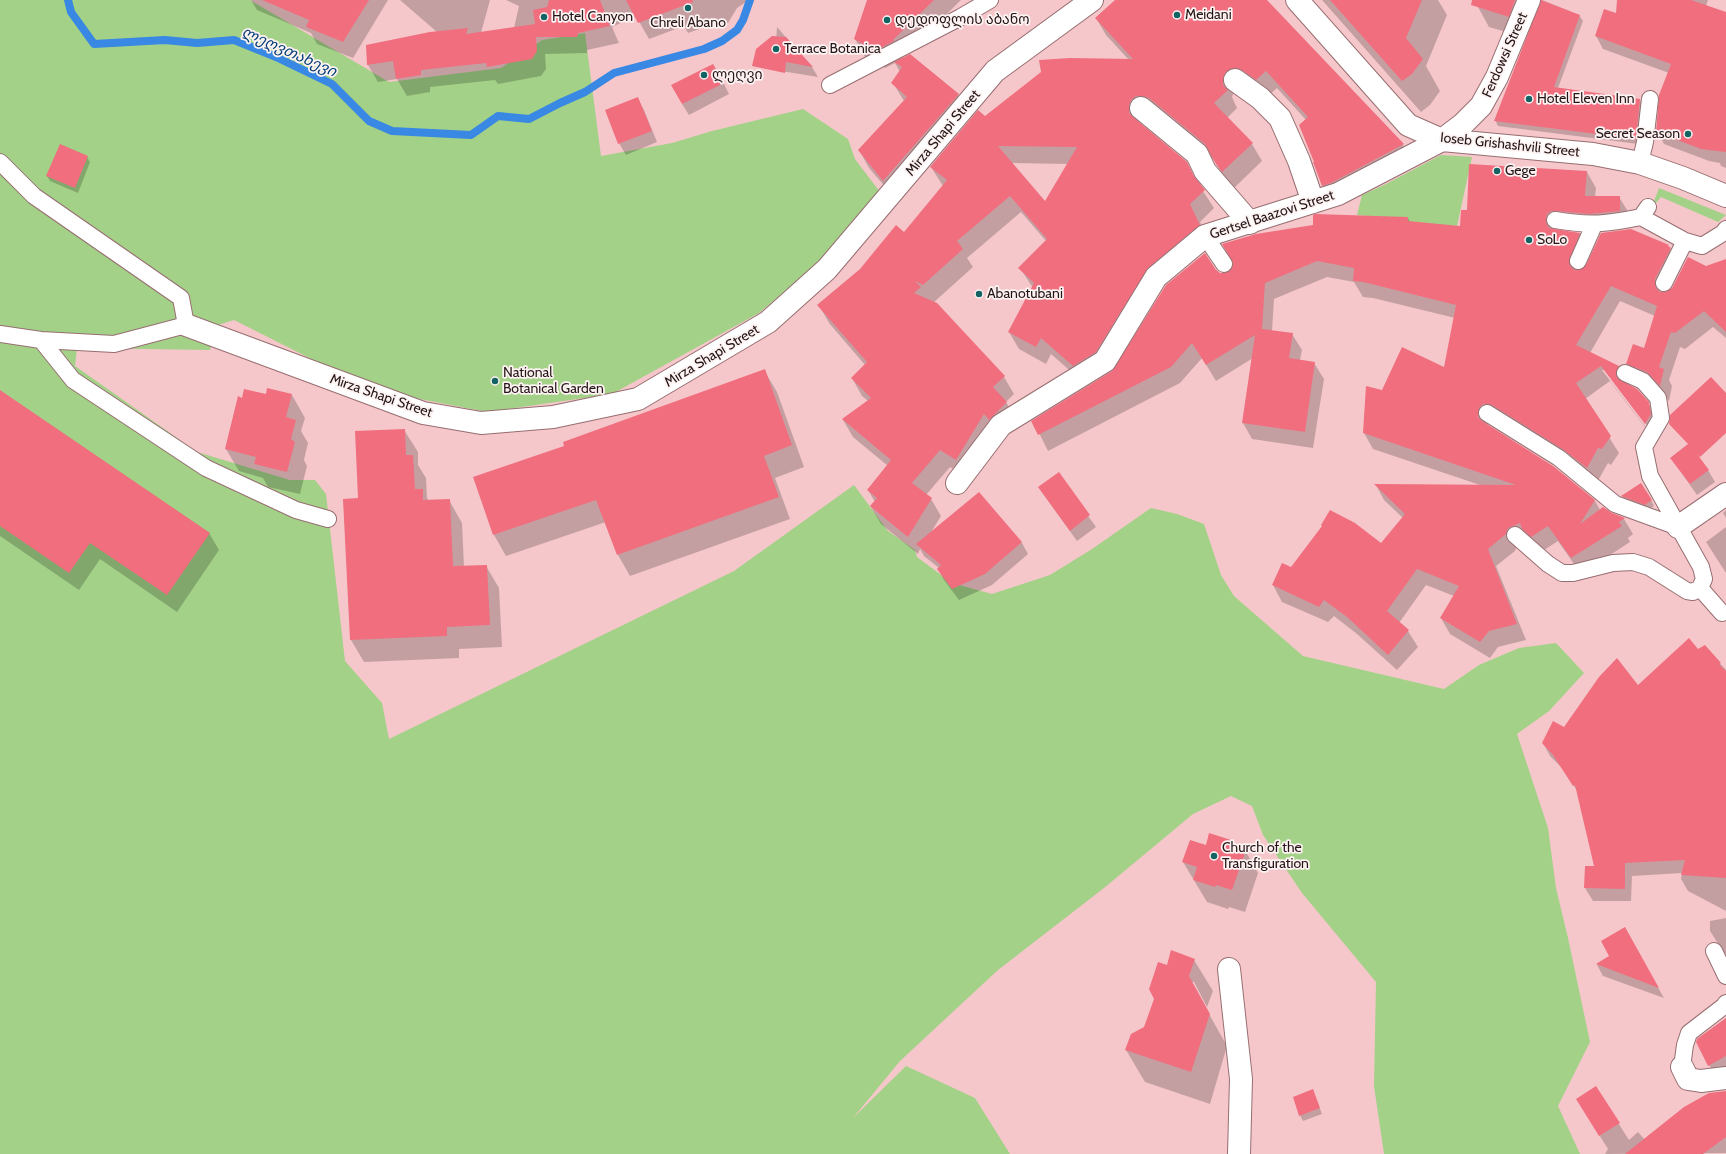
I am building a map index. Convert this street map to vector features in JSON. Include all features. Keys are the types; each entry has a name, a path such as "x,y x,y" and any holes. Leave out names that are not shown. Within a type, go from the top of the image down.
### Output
{"street":[{"name":"Mirza Shapi Street","path":"186,325 423,413 480,423 553,417 638,399 768,322 827,269 995,71 1092,0"},
{"name":"Ioseb Grishashvili Street","path":"1297,0 1408,125 1442,140 1593,154 1640,163 1683,178 1726,196"},
{"name":"Ferdowsi Street","path":"1442,140 1463,124 1481,106 1497,77 1529,0"},
{"path":"1235,80 1260,98 1280,118 1299,161 1313,202"},
{"path":"1141,108 1197,154 1205,171 1250,222"},
{"name":"Gertsel Baazovi Street","path":"957,483 1001,425 1105,361 1156,277 1205,236 1338,194 1442,140"},
{"path":"1678,527 1726,494"},
{"path":"1229,969 1241,1079 1239,1154"},
{"path":"1682,1067 1688,1079 1701,1081 1726,1078"}],"lane":[{"path":"830,85 961,17 990,0"},
{"path":"1640,163 1645,142 1650,99"},
{"path":"0,162 34,196 181,298 186,325 114,344 41,340 0,334"},
{"path":"1556,220 1594,225 1618,222 1645,212 1684,241 1702,246 1723,233 1726,229"},
{"path":"1578,261 1594,225"},
{"path":"1205,236 1224,264"},
{"path":"1664,283 1684,241"},
{"path":"41,340 73,380 206,468 296,510 328,519"},
{"path":"1515,535 1548,564 1562,573 1574,573 1612,563 1633,562 1648,567 1687,591 1693,592 1700,588 1704,579 1701,567 1650,476 1644,447 1661,418 1658,398 1643,381 1625,373"},
{"path":"1487,413 1559,458 1615,504 1678,527"},
{"path":"1700,588 1722,613"},
{"path":"1714,951 1726,976"},
{"path":"1682,1067 1684,1045 1689,1032 1726,1003"}],"green space":[{"path":"0,0 250,0 389,82 501,68 542,40 585,33 601,156 672,143 712,131 803,109 848,139 855,159 886,200 820,262 759,313 612,394 487,412 373,390 234,320 218,325 210,350 77,348 75,366 197,452 290,480 315,480 326,494 345,661 382,703 389,739 734,571 854,485 888,531 915,550 917,557 952,583 992,594 1050,575 1092,549 1151,508 1177,514 1204,524 1221,575 1234,596 1303,656 1444,689 1479,665 1519,648 1556,643 1584,673 1549,711 1517,734 1548,828 1556,888 1590,1042 1558,1106 1580,1154 1384,1154 1374,1086 1376,982 1302,893 1263,835 1252,806 1231,796 1193,814 1104,888 998,970 900,1061 853,1118 906,1066 975,1098 1010,1154 0,1154"},
{"path":"1441,155 1472,157 1452,249 1405,237 1408,220 1357,215 1362,195"},
{"path":"1659,188 1726,215 1718,222 1661,197 1651,209"}],"building":[{"path":"262,0 369,0 343,42 306,27 309,20"},
{"path":"549,0 600,0 610,26 578,33 577,37 536,37 537,51 532,59 487,67 486,63 421,70 421,75 396,79 393,61 367,65 366,45 430,32 468,28 466,34 535,24 533,10 547,7"},
{"path":"626,0 693,0 693,2 638,23"},
{"name":"დედოფლის აბანო","path":"867,0 934,0 893,40 894,41 875,51 854,39"},
{"path":"1115,0 1267,0 1404,144 1331,183 1322,186 1299,125 1308,117 1266,71 1256,80 1242,70 1236,68 1230,69 1225,73 1223,85 1228,90 1214,103 1253,143 1222,172 1205,144 1149,98 1136,96 1131,100 1129,113 1187,162 1194,176 1205,190 1190,204 1200,225 1148,268 1096,352 1073,366 1041,338 1036,347 1008,332 1034,283 1018,268 1047,239 1010,196 957,241 963,249 923,285 915,281 921,287 914,293 937,303 1005,376 993,387 1007,402 989,420 984,414 956,460 940,450 912,483 932,498 908,537 870,506 877,498 867,490 891,460 842,419 871,398 851,378 867,362 817,305 860,269 896,225 904,232 947,180 930,167 978,110 985,116 1041,72 1039,60 1070,58 1133,59 1095,18","holes":["998,146 1077,147 1045,201"]},
{"path":"1330,0 1422,0 1406,38 1423,59 1412,74 1402,81"},
{"path":"1472,0 1515,0 1509,17 1471,5"},
{"path":"1541,0 1580,15 1554,87 1640,99 1636,139 1494,121"},
{"path":"1617,0 1691,0 1726,12 1726,152 1701,149 1656,132 1659,95 1671,64 1595,36 1604,9 1616,13"},
{"path":"772,36 786,37 813,67 786,62 785,73 752,66 756,49"},
{"path":"910,54 959,94 883,181 858,150 907,97 891,83 902,67 894,62"},
{"path":"713,64 724,83 682,104 671,85"},
{"path":"638,97 652,131 618,144 605,110"},
{"path":"60,144 88,156 75,188 46,176"},
{"path":"1469,164 1587,171 1585,196 1620,196 1620,211 1589,214 1551,211 1547,214 1546,223 1549,228 1580,233 1569,262 1570,266 1575,270 1579,270 1586,265 1601,233 1631,229 1669,245 1668,246 1671,248 1655,279 1656,288 1660,292 1665,292 1672,288 1688,257 1706,266 1726,259 1726,332 1704,311 1675,333 1671,332 1659,367 1664,369 1660,386 1647,372 1626,364 1633,344 1644,348 1657,306 1611,286 1576,345 1619,366 1616,374 1617,378 1637,389 1649,402 1651,414 1645,424 1601,366 1576,383 1611,436 1602,449 1598,448 1587,468 1564,450 1492,405 1483,404 1479,408 1478,417 1482,421 1553,466 1595,500 1580,524 1603,507 1612,513 1625,518 1619,522 1622,526 1571,558 1548,526 1531,537 1522,529 1520,523 1508,528 1506,534 1488,549 1517,624 1489,631 1480,642 1440,618 1459,586 1417,569 1387,611 1409,630 1388,655 1347,617 1324,600 1319,607 1272,585 1282,563 1291,567 1322,526 1321,525 1330,510 1355,523 1381,543 1405,514 1374,484 1516,485 1363,433 1366,386 1382,390 1402,347 1444,367 1456,305 1363,282 1353,281 1354,268 1317,261 1265,283 1262,329 1293,333 1289,358 1315,362 1305,432 1242,423 1255,335 1206,365 1192,343 1171,367 1038,435 1031,421 1112,371 1166,285 1205,253 1216,270 1220,273 1225,273 1232,268 1233,263 1222,244 1256,234 1313,225 1313,215 1315,214 1408,217 1408,221 1460,226 1461,210 1467,210"},
{"path":"765,369 792,445 764,456 779,497 617,555 596,500 493,535 473,477 564,446 563,442"},
{"path":"1711,377 1726,393 1726,433 1700,457 1697,454 1709,470 1690,484 1670,458 1688,444 1669,424 1670,415"},
{"path":"267,388 292,394 286,417 296,420 291,439 295,442 287,472 254,464 256,457 225,449 238,396 242,398 244,389 266,394"},
{"path":"0,390 210,533 167,595 90,543 69,573 0,526"},
{"path":"405,429 406,455 413,455 415,489 423,489 423,500 450,499 453,566 487,565 490,625 447,627 447,636 350,640 343,499 358,498 355,431"},
{"path":"1059,472 1090,515 1070,531 1038,487"},
{"path":"1641,483 1652,500 1645,505 1621,496"},
{"path":"979,492 1022,542 985,574 952,589 937,569 941,565 916,544"},
{"path":"1689,638 1698,649 1705,645 1726,671 1726,878 1681,875 1685,860 1625,863 1625,889 1584,888 1585,866 1594,866 1575,785 1573,786 1553,755 1542,743 1553,721 1564,727 1599,677 1617,658 1638,685"},
{"name":"Church of the Transfiguration","path":"1209,833 1231,840 1230,844 1246,850 1232,890 1216,885 1215,887 1193,880 1197,867 1182,862 1190,840 1206,845"},
{"path":"1625,927 1659,988 1596,964 1609,956 1601,941"},
{"path":"1171,950 1195,959 1189,976 1210,1014 1191,1072 1125,1050 1131,1034 1144,1027 1154,999 1149,989 1158,962 1167,965"},
{"path":"1726,1018 1726,1056 1708,1066 1696,1042 1697,1039"},
{"path":"1596,1086 1620,1123 1599,1136 1576,1099"},
{"path":"1313,1089 1320,1108 1299,1116 1293,1097"},
{"path":"1726,1091 1726,1137 1703,1154 1625,1154 1684,1107 1709,1093"}],"waterway":[{"name":"ლეღვთახევი","path":"68,0 71,12 94,44 165,40 197,43 234,40 276,57 332,84 369,121 392,131 471,135 498,116 529,119 585,92 614,73 704,49 722,41 737,30 743,20 750,0"}],"place":[{"name":"Chreli Abano","path":"688,8"},
{"name":"Meidani","path":"1177,15"},
{"name":"Hotel Canyon","path":"544,17"},
{"name":"დედოფლის აბანო","path":"887,20"},
{"name":"Terrace Botanica","path":"776,49"},
{"name":"ლეღვი","path":"704,75"},
{"name":"Hotel Eleven Inn","path":"1529,99"},
{"name":"Secret Season","path":"1688,134"},
{"name":"Gege","path":"1497,171"},
{"name":"SoLo","path":"1529,240"},
{"name":"Abanotubani","path":"979,294"},
{"name":"National Botanical Garden","path":"495,381"},
{"name":"Church of the Transfiguration","path":"1214,856"}]}
